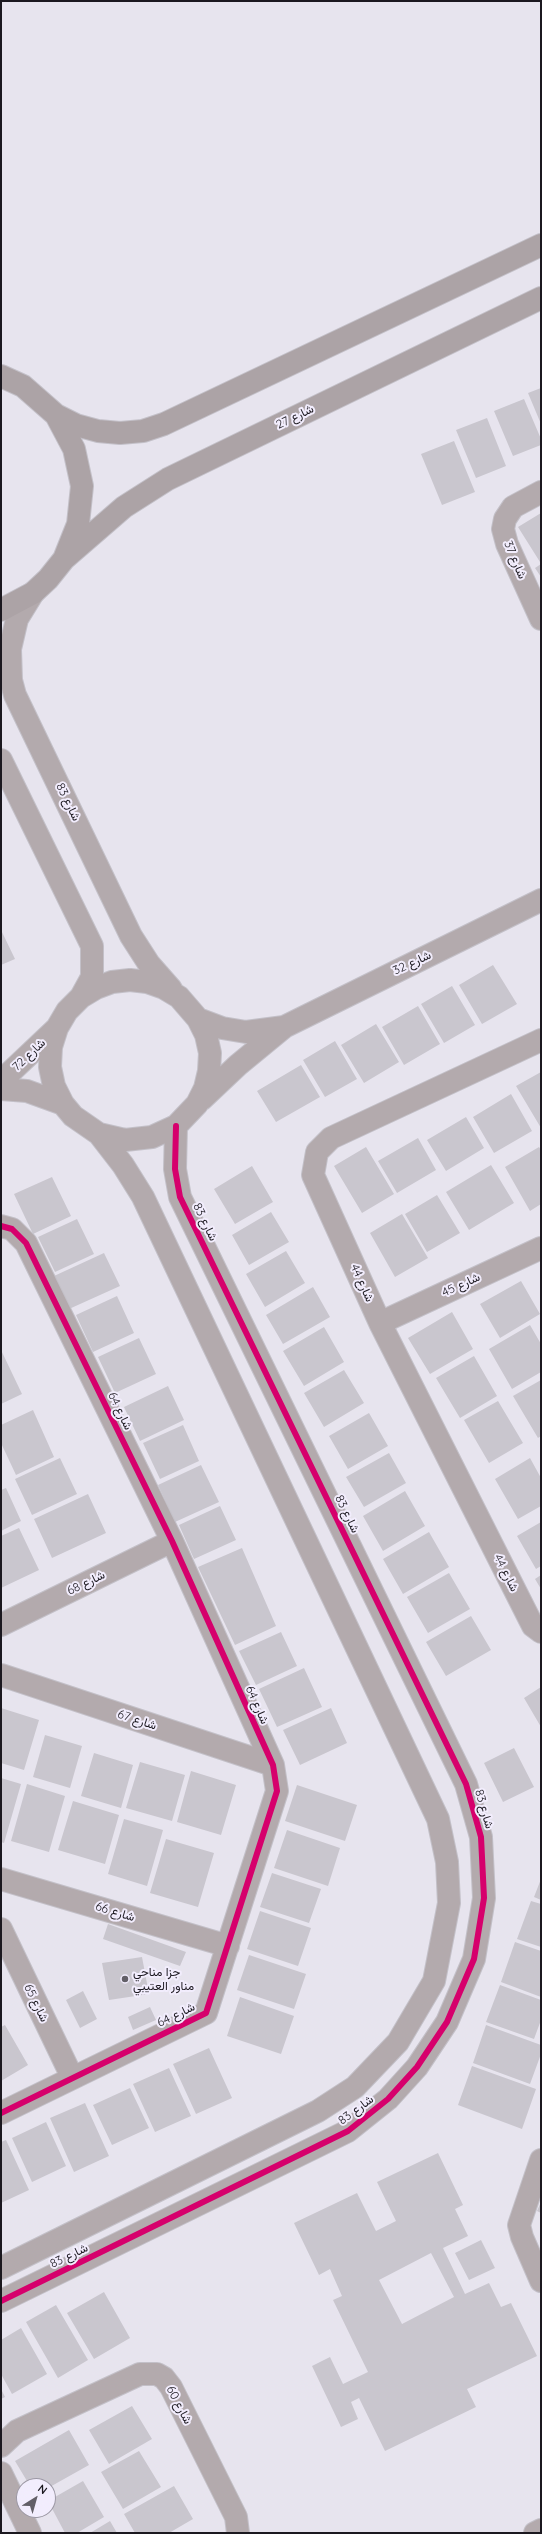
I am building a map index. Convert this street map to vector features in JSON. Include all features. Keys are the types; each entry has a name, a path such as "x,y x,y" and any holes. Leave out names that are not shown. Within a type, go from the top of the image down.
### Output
{"main road":[{"path":"1,376 23,386 56,415 76,425 98,431 120,433 143,431 164,424 541,245"},
{"name":"شارع 27","path":"64,559 124,507 168,479 541,298"},
{"path":"1,610 33,593 48,579 64,559 78,524 82,486 74,449 56,415"}],"street":[{"path":"1,367 23,386"},
{"name":"شارع 37","path":"541,492 513,507 506,519 503,529 507,544 541,619"},
{"name":"شارع 83","path":"33,593 17,619 10,649 11,680 15,694 101,869 131,936 149,964 198,1019"},
{"path":"1,760 92,946 92,977 81,997"},
{"name":"شارع 32","path":"176,1126 238,1064 284,1027 540,903"},
{"path":"176,1126 152,1137 125,1140 99,1134 73,1116 63,1104 54,1086 50,1067 51,1047 57,1028 67,1011 81,997 96,988 112,982 130,980 153,984 179,997"},
{"path":"197,1104 205,1088 210,1059 206,1035 198,1019"},
{"name":"شارع 32","path":"198,1019 222,1028 246,1032 284,1027"},
{"name":"شارع 72","path":"1,1081 57,1028"},
{"name":"شارع 44","path":"541,1040 331,1138 317,1152 313,1175 380,1323 533,1626 541,1632"},
{"name":"شارع 72","path":"1,1089 28,1091 63,1104"},
{"name":"شارع 83","path":"1,2302 348,2131 388,2099 417,2067 447,2022 474,1960 484,1898 481,1837 466,1784 180,1197 175,1169 176,1126"},
{"name":"شارع 83","path":"1,2268 318,2111 355,2087 398,2042 434,1981 449,1903 448,1862 438,1819 143,1197 124,1165 99,1134"},
{"name":"شارع 64","path":"1,1226 12,1229 26,1242 172,1541 273,1766 277,1791 206,2013 72,2077 1,2113"},
{"name":"شارع 45","path":"380,1323 541,1248"},
{"name":"شارع 68","path":"1,1625 172,1541"},
{"name":"شارع 67","path":"1,1675 273,1766"},
{"name":"شارع 66","path":"1,1878 228,1946"},
{"name":"شارع 65","path":"1,1929 72,2077"},
{"path":"541,2160 519,2225 522,2237 541,2281"},
{"name":"شارع 60","path":"1,2446 16,2431 140,2374 157,2374 164,2378 170,2387 236,2517 238,2533"},
{"path":"1,2473 30,2533"},
{"path":"535,2533 541,2530"}],"building":[{"path":"541,388 541,424 528,393"},
{"path":"524,399 541,439 541,445 513,456 494,411"},
{"path":"487,418 506,466 476,478 456,430"},
{"path":"454,441 475,492 442,505 421,454"},
{"path":"541,513 541,562 540,562 518,527"},
{"path":"541,564 541,577 535,568"},
{"path":"1,930 15,959 1,965"},
{"path":"493,965 517,1004 482,1024 459,985"},
{"path":"452,986 475,1025 444,1043 421,1004"},
{"path":"418,1006 440,1044 404,1065 382,1027"},
{"path":"376,1024 399,1062 364,1083 341,1045"},
{"path":"335,1041 357,1079 325,1097 303,1060"},
{"path":"301,1065 320,1097 276,1122 257,1091"},
{"path":"541,1072 541,1128 516,1086"},
{"path":"511,1094 532,1131 494,1153 473,1117"},
{"path":"466,1117 484,1148 446,1171 427,1140"},
{"path":"418,1138 436,1170 397,1193 378,1161"},
{"path":"366,1147 394,1194 362,1213 334,1166"},
{"path":"539,1147 541,1150 541,1204 530,1211 505,1167"},
{"path":"491,1165 514,1203 469,1230 446,1192"},
{"path":"252,1166 273,1202 235,1224 214,1189"},
{"path":"52,1177 71,1216 33,1234 14,1194"},
{"path":"437,1195 460,1233 427,1252 405,1214"},
{"path":"271,1212 289,1242 249,1265 232,1235"},
{"path":"402,1214 428,1258 395,1277 370,1233"},
{"path":"77,1219 94,1254 55,1272 38,1237"},
{"path":"286,1251 305,1283 265,1307 246,1274"},
{"path":"104,1253 120,1286 69,1309 54,1276"},
{"path":"521,1281 540,1314 500,1338 480,1304"},
{"path":"313,1287 330,1317 283,1344 266,1315"},
{"path":"117,1296 134,1333 93,1352 76,1315"},
{"path":"452,1312 473,1349 430,1374 408,1338"},
{"path":"530,1325 541,1344 541,1372 512,1389 489,1349"},
{"path":"324,1327 344,1362 304,1386 283,1351"},
{"path":"139,1338 156,1374 115,1393 98,1357"},
{"path":"1,1350 22,1394 1,1404"},
{"path":"474,1356 497,1396 460,1418 436,1378"},
{"path":"344,1370 364,1403 324,1427 304,1393"},
{"path":"541,1380 541,1436 538,1438 513,1396"},
{"path":"168,1386 184,1420 140,1441 124,1407"},
{"path":"498,1401 523,1443 489,1463 464,1420"},
{"path":"33,1410 54,1457 16,1475 1,1443 1,1425"},
{"path":"369,1413 388,1446 348,1469 329,1436"},
{"path":"183,1425 199,1461 160,1479 143,1443"},
{"path":"389,1453 406,1483 364,1507 346,1477"},
{"path":"60,1458 77,1494 32,1515 15,1479"},
{"path":"530,1458 541,1478 541,1506 518,1519 495,1479"},
{"path":"201,1465 219,1502 175,1522 158,1485"},
{"path":"6,1488 21,1521 1,1531 1,1490"},
{"path":"405,1491 425,1526 383,1551 363,1516"},
{"path":"88,1494 106,1533 52,1558 34,1519"},
{"path":"220,1506 236,1540 194,1559 179,1525"},
{"path":"541,1522 541,1566 536,1569 517,1536"},
{"path":"19,1528 39,1570 1,1588 1,1536"},
{"path":"429,1532 449,1567 403,1594 383,1559"},
{"path":"242,1548 276,1626 235,1645 198,1567"},
{"path":"449,1573 470,1609 428,1633 407,1597"},
{"path":"541,1575 541,1589 535,1579"},
{"path":"471,1616 491,1650 446,1676 426,1642"},
{"path":"281,1632 297,1666 256,1685 239,1651"},
{"path":"304,1668 322,1707 277,1727 259,1689"},
{"path":"541,1687 541,1727 524,1698"},
{"path":"1,1708 39,1720 24,1770 1,1763"},
{"path":"331,1708 347,1743 300,1765 283,1730"},
{"path":"45,1735 82,1746 70,1788 33,1777"},
{"path":"514,1748 534,1787 503,1802 484,1763"},
{"path":"94,1753 133,1765 121,1808 81,1796"},
{"path":"140,1762 185,1775 172,1821 126,1808"},
{"path":"191,1771 236,1785 221,1835 177,1822"},
{"path":"1,1778 21,1784 4,1843 1,1842"},
{"path":"27,1784 65,1796 49,1852 11,1841"},
{"path":"297,1785 357,1805 345,1841 285,1821"},
{"path":"73,1801 119,1815 105,1864 58,1850"},
{"path":"124,1819 163,1830 147,1886 108,1874"},
{"path":"287,1830 340,1848 328,1886 274,1868"},
{"path":"166,1839 214,1853 198,1907 150,1893"},
{"path":"272,1873 321,1889 309,1923 260,1907"},
{"path":"541,1879 541,1900 534,1897"},
{"path":"531,1901 541,1904 541,1947 517,1939"},
{"path":"260,1911 311,1928 298,1966 247,1949"},
{"path":"108,1924 186,1952 180,1966 103,1939"},
{"path":"515,1942 541,1951 541,1997 501,1982"},
{"path":"249,1955 306,1974 294,2009 237,1990"},
{"name":"جزا مناحي مناور العتيبي","path":"142,1957 149,1994 109,2000 102,1963"},
{"path":"500,1985 541,2000 541,2020 534,2039 486,2022"},
{"path":"83,1991 97,2019 80,2028 66,2000"},
{"path":"240,1997 294,2016 281,2054 227,2036"},
{"path":"150,2007 156,2020 133,2030 128,2017"},
{"path":"5,2025 28,2065 1,2081 1,2027"},
{"path":"486,2025 541,2045 541,2054 530,2084 473,2063"},
{"path":"209,2048 232,2098 196,2114 173,2064"},
{"path":"472,2066 536,2089 522,2129 458,2105"},
{"path":"169,2068 191,2116 155,2132 133,2084"},
{"path":"130,2088 149,2128 112,2145 93,2105"},
{"path":"85,2103 109,2156 74,2172 50,2118"},
{"path":"46,2122 66,2166 32,2182 12,2138"},
{"path":"6,2140 29,2190 1,2203 1,2142"},
{"path":"438,2153 463,2205 455,2209 468,2236 443,2248 465,2294 489,2283 501,2307 511,2303 537,2356 467,2389 476,2407 385,2451 359,2398 351,2402 358,2419 341,2427 312,2366 330,2357 343,2384 368,2372 333,2300 342,2296 330,2269 319,2275 294,2223 357,2193 376,2231 396,2221 377,2182","holes":["431,2253 454,2297 402,2324 379,2280"]},
{"path":"541,2202 541,2213 537,2211"},
{"path":"481,2240 495,2268 469,2280 455,2253"},
{"path":"104,2292 130,2338 94,2359 67,2313"},
{"path":"56,2305 88,2360 58,2378 26,2322"},
{"path":"21,2328 47,2374 12,2394 1,2374 1,2340"},
{"path":"1,2389 5,2397 1,2399"},
{"path":"132,2406 152,2439 109,2464 89,2430"},
{"path":"69,2430 89,2465 56,2484 56,2478 25,2478 15,2461"},
{"path":"139,2451 161,2487 123,2509 101,2472"},
{"path":"83,2481 104,2517 77,2533 65,2533 56,2516 56,2496"},
{"path":"174,2486 193,2519 169,2533 135,2533 124,2514"},
{"path":"110,2521 117,2533 90,2533"}],"cycle path":[{"path":"1,2301 348,2131 388,2099 417,2067 447,2022 474,1959 484,1898 481,1837 466,1784 180,1197 175,1169 176,1126"},
{"path":"1,1226 12,1229 26,1243 172,1541 273,1765 277,1791 206,2013 1,2113"}],"place":[{"name":"جزا مناحي مناور العتيبي","path":"125,1979"}]}
